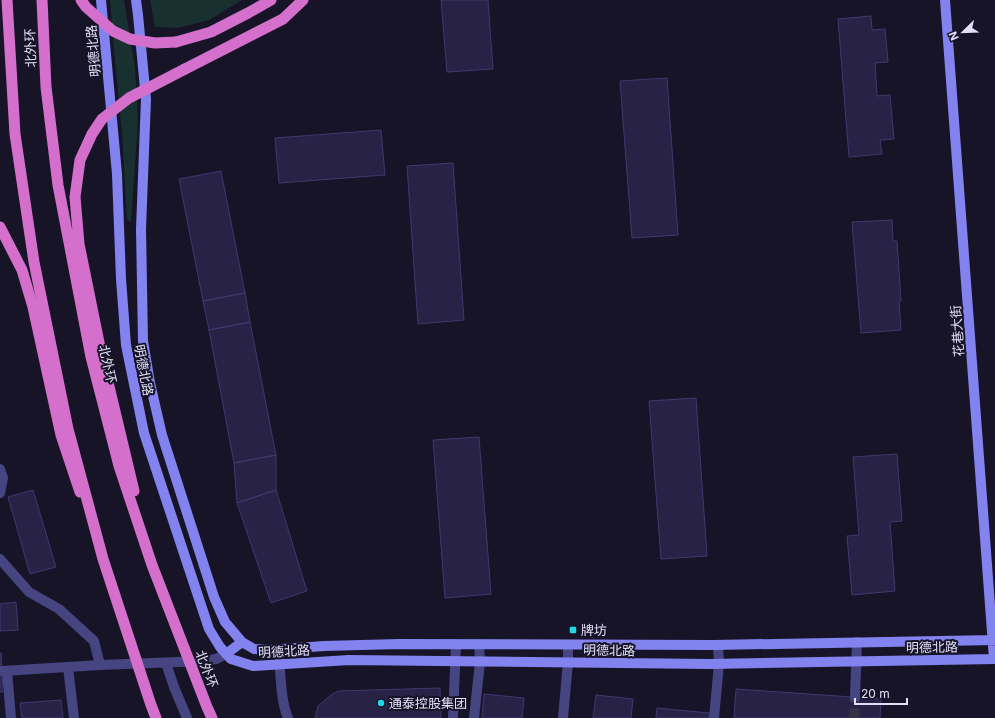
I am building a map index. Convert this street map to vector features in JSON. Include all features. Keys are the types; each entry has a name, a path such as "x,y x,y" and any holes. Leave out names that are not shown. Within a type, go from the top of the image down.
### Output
{"highway":[{"name":"北外环","path":"7,0 15,134 34,262 68,429 103,559 156,718"},
{"name":"北外环","path":"42,0 47,94 58,185 91,357 119,466 152,565 212,718"},
{"path":"81,0 86,7 113,31 130,39 155,43 176,42 211,32 271,0"},
{"path":"152,565 102,357 79,244 75,197 80,160 92,134 102,119 129,98 283,19 303,0"},
{"path":"0,227 22,270 33,307 61,435 103,559"}],"main road":[{"name":"明德北路","path":"101,0 117,174 121,279 126,345 144,432 209,629 220,647 231,659 253,666 349,660 719,664 995,659"},
{"name":"明德北路","path":"136,0 146,99 141,229 143,341 150,382 162,435 214,597 225,622 242,642 254,649 278,650 324,646 399,644 718,645 994,640"},
{"name":"花巷大街","path":"945,0 995,659"},
{"path":"226,654 242,642"}],"street":[{"path":"0,469 3,478 0,493"},
{"path":"0,558 29,592 59,609 94,641 100,666"},
{"path":"855,697 857,642"},
{"path":"453,718 456,644"},
{"path":"474,718 480,662 479,644"},
{"path":"563,718 568,662 568,644"},
{"path":"714,718 719,664 718,645"},
{"path":"278,650 284,706 288,718"},
{"path":"11,718 4,671 204,661 216,659 226,654"},
{"path":"166,663 187,718"},
{"path":"68,667 74,718"}],"green space":[{"path":"110,0 124,0 135,68 138,121 131,222 127,219 122,132"},
{"path":"150,0 242,0 209,20 178,28 155,27"}],"building":[{"path":"441,0 488,0 493,69 447,72"},
{"path":"871,16 872,30 885,29 888,62 875,63 877,96 890,95 894,139 880,140 882,154 849,157 838,19"},
{"path":"667,78 678,235 632,238 620,81"},
{"path":"381,130 385,175 279,183 275,138"},
{"path":"453,163 464,320 418,324 407,166"},
{"path":"221,171 245,293 203,301 179,179"},
{"path":"892,220 893,241 897,241 901,301 899,302 901,330 861,333 852,222"},
{"path":"245,293 250,322 209,330 203,301"},
{"path":"250,322 276,455 234,463 209,330"},
{"path":"696,398 707,556 661,559 649,401"},
{"path":"479,437 491,594 445,598 433,440"},
{"path":"897,454 902,521 890,522 895,591 852,595 847,536 859,535 853,457"},
{"path":"276,455 276,490 237,503 234,463"},
{"path":"33,490 56,567 30,574 8,497"},
{"path":"276,490 307,591 271,603 237,503"},
{"path":"16,602 18,630 0,631 0,604"},
{"path":"1,653 3,692 0,692"},
{"name":"通泰控股集团","path":"440,688 441,718 315,718 318,706 338,691"},
{"path":"736,689 881,699 880,718 734,718"},
{"path":"484,694 524,698 522,718 482,718"},
{"path":"596,695 633,699 631,718 593,718"},
{"path":"61,700 63,718 22,718 20,703"},
{"path":"657,708 709,713 709,718 656,718"}],"tunnel":[{"path":"854,718 855,697"}],"place":[{"name":"牌坊","path":"573,630"},
{"name":"通泰控股集团","path":"381,703"}]}
